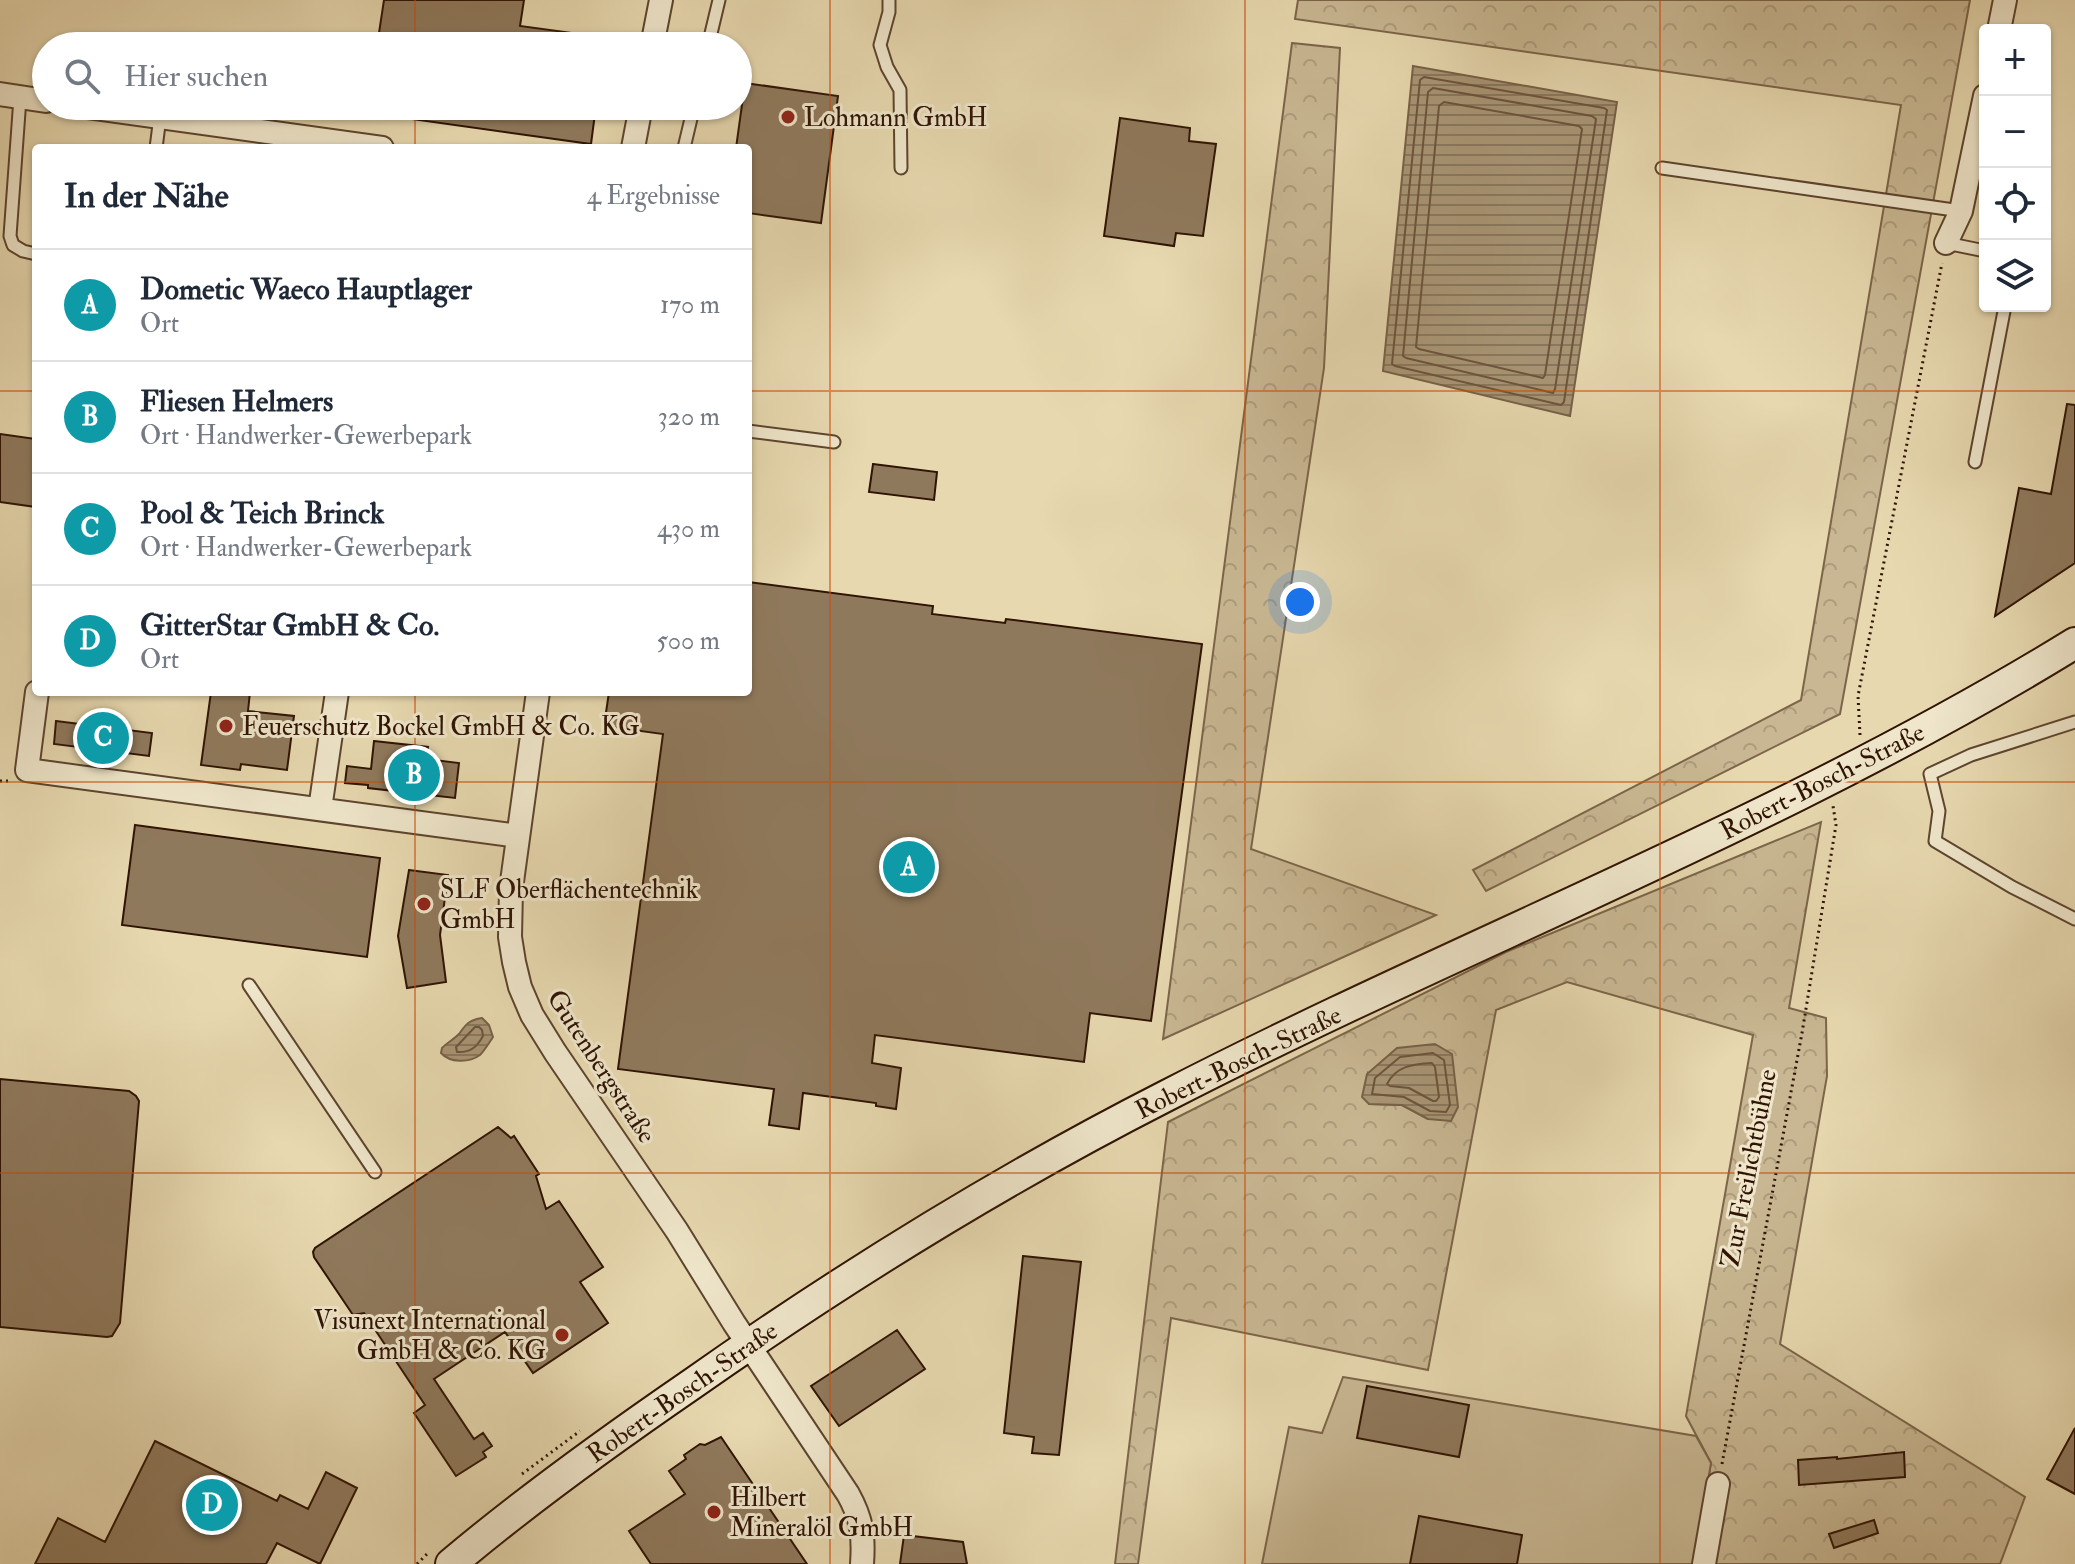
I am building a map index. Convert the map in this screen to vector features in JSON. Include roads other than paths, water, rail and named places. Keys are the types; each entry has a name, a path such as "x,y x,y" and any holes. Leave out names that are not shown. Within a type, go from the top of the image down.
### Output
{"street":[{"path":"655,32 661,0"},
{"path":"2000,24 2005,0"},
{"path":"10,96 32,99"},
{"path":"181,120 353,144"},
{"path":"634,144 638,120"},
{"path":"1946,243 1961,211 1979,125"},
{"name":"Robert-Bosch-Straße","path":"451,1564 596,1451 749,1344 937,1223 1164,1096 1825,783 1972,704 2075,643"},
{"path":"36,696 27,770 518,836"},
{"path":"320,809 336,696"},
{"name":"Gutenbergstraße","path":"537,696 511,889 510,937 520,987 532,1015 677,1231 858,1512 862,1527 862,1564"},
{"path":"1704,1564 1718,1484"}],"lane":[{"path":"711,32 719,0"},
{"path":"889,0 880,45 887,67 900,90 901,168"},
{"path":"10,96 10,236 13,245 32,253"},
{"path":"157,144 160,120"},
{"path":"685,144 691,120"},
{"path":"1662,168 1961,211"},
{"path":"1946,243 1979,250"},
{"path":"1975,462 2004,312"},
{"path":"752,432 834,442"},
{"path":"2075,722 1971,755 1930,774 1939,811 1935,841 2012,887 2075,919"},
{"path":"249,985 375,1172"}],"water":[{"path":"1413,66 1617,102 1570,416 1383,371"},
{"path":"482,1018 489,1025 493,1037 480,1055 460,1061 449,1059 441,1053 442,1048 468,1023"},
{"path":"1435,1044 1452,1054 1458,1107 1451,1121 1428,1119 1402,1105 1369,1104 1362,1097 1367,1074 1397,1048"}],"place":[{"name":"Lohmann GmbH","path":"788,117"},
{"name":"Feuerschutz Bockel GmbH & Co. KG","path":"226,726"},
{"name":"Pool & Teich Brinck","path":"103,738"},
{"name":"Fliesen Helmers","path":"414,775"},
{"name":"Dometic Waeco Hauptlager","path":"909,867"},
{"name":"SLF Oberflächentechnik GmbH","path":"424,904"},
{"name":"Visunext International GmbH & Co. KG","path":"562,1335"},
{"name":"GitterStar GmbH & Co.","path":"212,1505"},
{"name":"Hilbert Mineralöl GmbH","path":"714,1512"}]}
